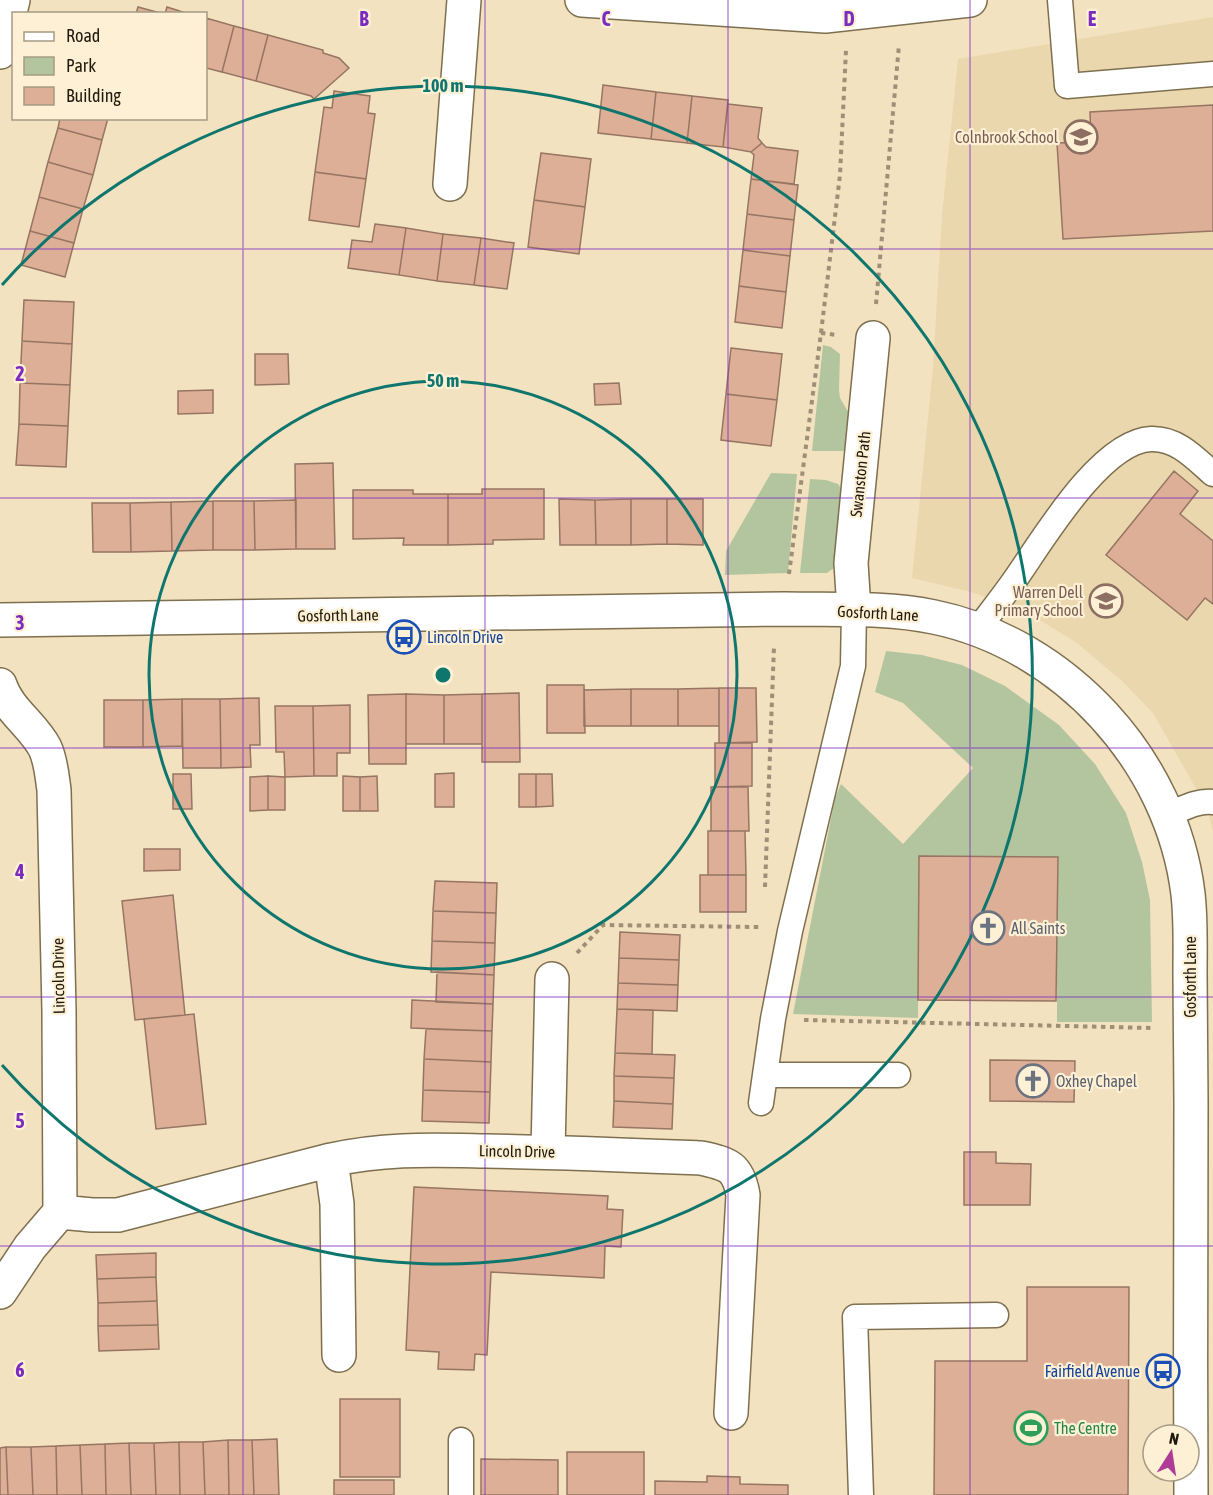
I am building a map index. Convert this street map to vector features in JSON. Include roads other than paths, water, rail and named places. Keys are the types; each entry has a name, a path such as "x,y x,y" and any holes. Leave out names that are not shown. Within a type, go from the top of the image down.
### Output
{"street":[{"path":"0,52 13,0"},
{"path":"450,184 464,0"},
{"path":"582,0 825,16 970,0"},
{"name":"Swanston Path","path":"854,610 851,563 873,338"},
{"name":"Gosforth Lane","path":"0,620 784,609 854,610 902,612 935,617 978,629 1023,650 1058,674 1115,726 1134,753 1167,815 1188,891 1197,1423"},
{"name":"Lincoln Drive","path":"0,685 6,700 45,749 54,790 59,1011 60,1212 118,1215 331,1160 365,1153 398,1150 548,1151 701,1158 725,1163 740,1179 743,1195 731,1413"},
{"path":"548,1151 552,979"},
{"path":"331,1160 337,1204 339,1355"},
{"path":"0,1292 30,1247 60,1212"}],"lane":[{"path":"1060,0 1066,86 1213,74"},
{"path":"978,629 1014,581 1055,519 1117,451 1134,442 1152,439 1171,442 1188,452 1213,474"},
{"path":"761,1104 773,1019 790,931 853,666 854,610"},
{"path":"1167,815 1206,801 1213,802"},
{"path":"765,1076 898,1075"},
{"path":"861,1495 855,1317 996,1315"},
{"path":"461,1440 461,1495"}],"place":[{"name":"Colnbrook School","path":"1081,137"},
{"name":"Warren Dell Primary School","path":"1106,601"},
{"name":"Lincoln Drive","path":"404,637"},
{"name":"All Saints","path":"988,928"},
{"name":"Oxhey Chapel","path":"1033,1081"},
{"name":"Fairfield Avenue","path":"1163,1371"},
{"name":"The Centre","path":"1031,1428"}]}
